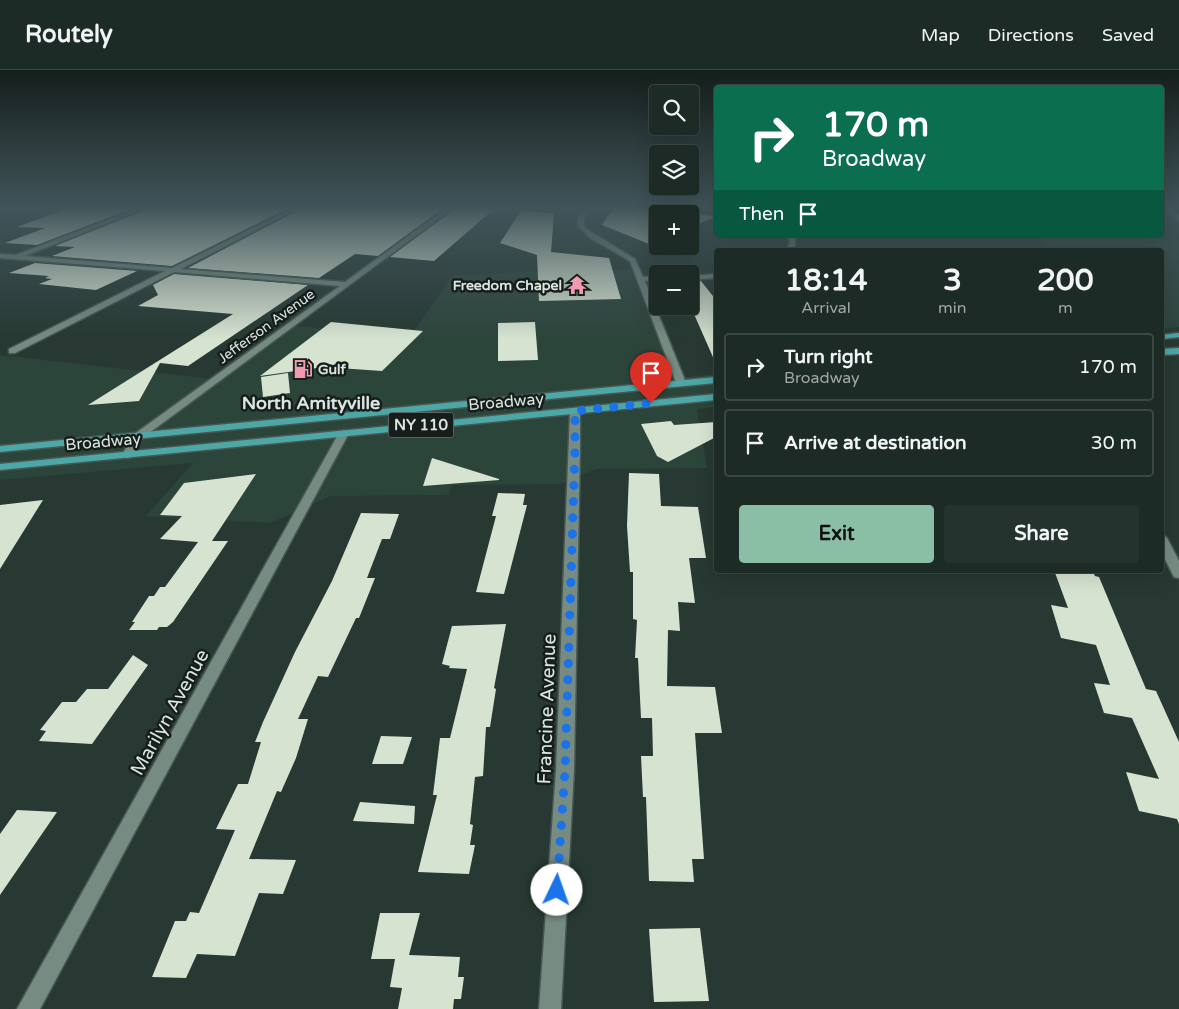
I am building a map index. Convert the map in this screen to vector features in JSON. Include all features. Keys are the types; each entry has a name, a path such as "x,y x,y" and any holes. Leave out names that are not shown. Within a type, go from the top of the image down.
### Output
{"main road":[{"path":"1164,337 1179,335"},
{"path":"1164,352 1179,351"},
{"name":"Broadway","path":"0,449 714,380"},
{"path":"575,411 583,402 593,398 674,390 681,383"},
{"path":"426,425 438,418 453,415 545,406 562,401 563,394"},
{"name":"Broadway","path":"0,467 714,397"}],"street":[{"path":"0,264 34,251"},
{"path":"12,351 212,251"},
{"name":"Jefferson Avenue","path":"127,454 137,437 392,251"},
{"path":"621,251 633,260 681,383"},
{"path":"0,256 346,284"},
{"path":"699,277 714,276"},
{"path":"640,278 649,278"},
{"name":"Francine Avenue","path":"550,1009 565,770 575,411"},
{"name":"Marilyn Avenue","path":"28,1009 344,433"},
{"path":"1164,544 1179,574"}],"shaded area":[{"path":"1164,251 1179,251 1179,327 1164,329"},
{"path":"642,269 649,286 649,315 661,315 686,377 714,374 714,407 697,409 707,468 596,469 561,484 452,485 449,495 331,496 270,523 146,516 193,463 0,480 0,355 223,380 295,326 410,337 452,276 535,271"}],"building":[{"path":"65,251 203,251 172,266 52,256"},
{"path":"221,251 385,251 378,256 355,254 319,278 188,268"},
{"path":"398,251 446,251 434,261 390,257"},
{"name":"Freedom Chapel","path":"524,251 551,251 609,258 621,299 539,301 537,255"},
{"path":"35,263 137,271 96,290 39,284 52,279 45,278 49,276 9,273"},
{"path":"174,274 308,285 188,366 160,363 139,401 88,405 233,314 138,306 158,295 153,285"},
{"path":"699,281 701,281 714,297 714,359 694,315 699,315"},
{"path":"331,322 423,331 382,371 324,367 260,376"},
{"path":"535,322 538,360 498,361 498,323"},
{"path":"288,373 290,393 263,397 261,377"},
{"path":"671,421 674,425 714,422 714,438 668,462 657,456 641,424"},
{"path":"432,458 499,479 499,480 423,486"},
{"path":"629,473 659,474 661,506 698,507 706,558 689,558 695,603 678,602 680,631 668,630 667,686 715,687 722,733 695,733 704,859 692,859 694,882 649,881 646,797 643,797 641,756 653,756 652,718 641,718 638,658 635,658 637,620 633,619 633,572 630,572 627,526"},
{"path":"256,474 212,541 228,541 173,622 167,627 159,627 157,630 129,630 149,596 154,596 160,587 165,587 198,542 160,539 182,516 160,515 184,483"},
{"path":"498,493 525,494 523,505 527,505 504,594 476,592 496,516 492,516"},
{"path":"43,500 0,569 0,505"},
{"path":"361,513 399,514 390,539 382,539 367,578 375,578 359,618 356,618 328,677 318,676 298,719 308,719 296,758 281,792 277,791 249,859 296,860 283,894 259,893 235,956 197,954 186,978 152,977 175,921 186,921 190,912 199,913 235,830 216,829 238,784 248,784 261,742 255,742 263,722 295,652 332,581"},
{"path":"1055,573 1094,573 1095,576 1099,577 1146,689 1156,691 1179,742 1179,824 1177,819 1139,811 1126,772 1159,779 1132,718 1104,713 1094,683 1110,685 1096,645 1061,638 1051,605 1068,608"},
{"path":"506,624 494,688 496,689 490,727 486,727 483,776 475,777 470,824 473,825 470,845 475,845 469,874 418,872 437,795 433,795 440,738 450,738 467,669 449,668 450,666 442,664 452,626"},
{"path":"133,655 148,665 92,744 39,741 46,731 40,730 62,702 76,702 87,689 108,689"},
{"path":"381,736 412,737 403,764 372,764"},
{"path":"360,802 415,806 414,824 353,821"},
{"path":"17,810 57,812 0,895 0,834"},
{"path":"380,913 420,913 409,955 460,957 458,977 464,977 461,999 454,999 453,1009 398,1009 402,988 390,987 395,959 371,959"},
{"path":"700,928 709,1001 654,1002 649,929"}],"place":[{"name":"Freedom Chapel","path":"577,285"},
{"name":"Gulf","path":"303,369"}],"district":[{"name":"North Amityville","path":"311,403"}],"route":[{"path":"557,890 565,770 575,411 651,403"}]}
